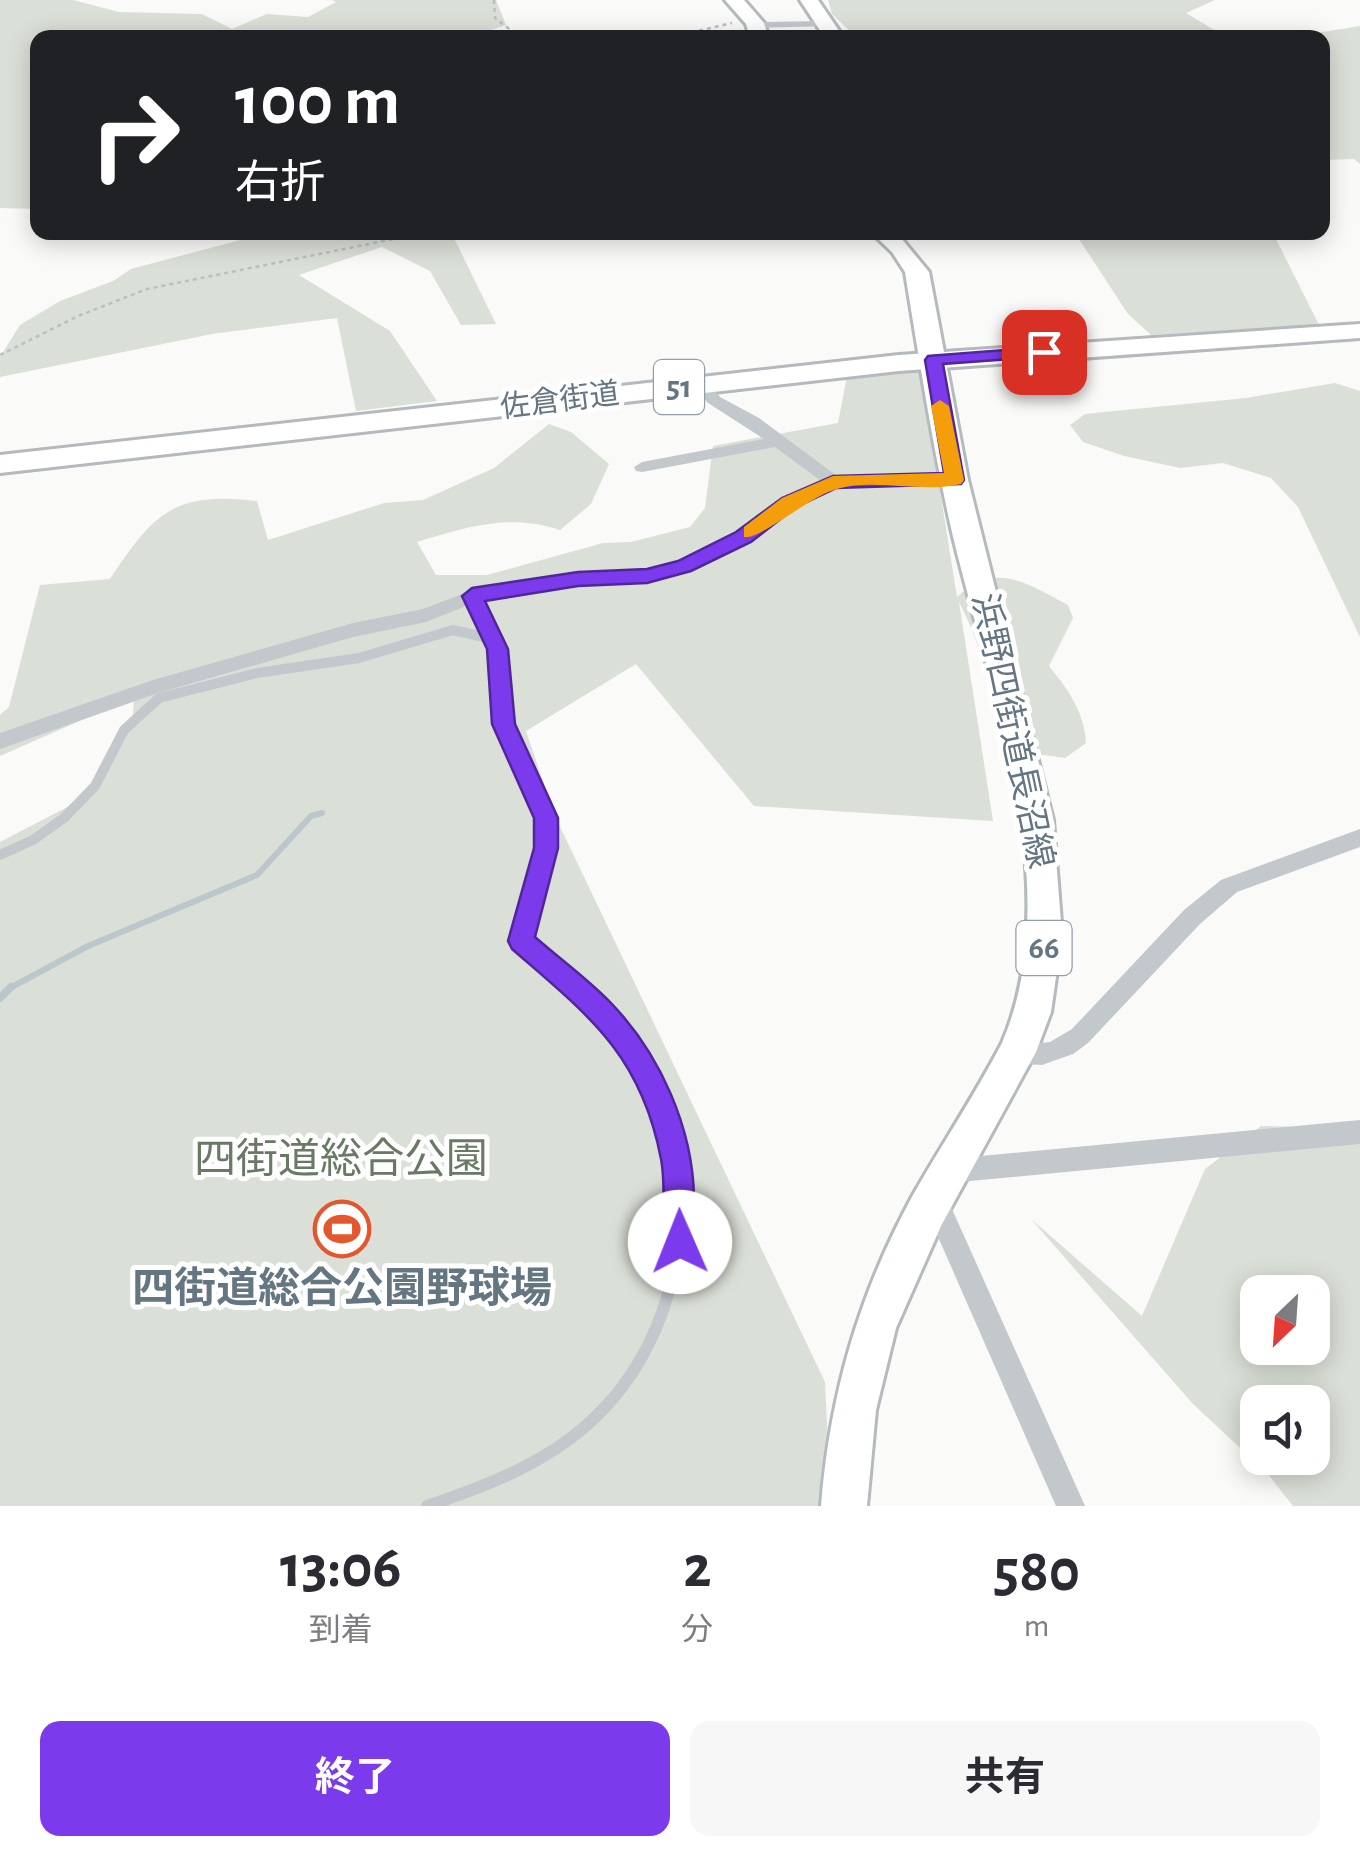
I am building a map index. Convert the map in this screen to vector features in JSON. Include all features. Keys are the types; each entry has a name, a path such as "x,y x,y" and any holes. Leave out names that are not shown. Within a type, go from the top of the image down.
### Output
{"main road":[{"path":"734,0 756,27"},
{"path":"810,0 830,30"},
{"name":"浜野四街道長沼線","path":"844,1506 852,1404 866,1343 884,1296 941,1185 1015,1055 1031,1013 1046,924 1036,809 954,480 917,272 892,240"},
{"name":"佐倉街道","path":"0,464 934,360 1360,331"}],"street":[{"path":"756,27 812,30"},
{"path":"701,384 714,400 779,441 833,482"},
{"path":"642,467 779,441"},
{"path":"0,740 153,688 354,630 426,615 472,596 578,579 647,576 684,566 744,537 789,502 833,482 954,480"},
{"path":"1015,1055 1060,1052 1192,917 1229,886 1360,838"},
{"path":"1071,1506 941,1185 1360,1132"}],"lane":[{"path":"427,1506 465,1494 537,1460 592,1421 638,1364 670,1296 680,1242 680,1179 668,1124 641,1059 602,1010 521,941 546,848 546,818 504,724 498,649 472,596"},
{"path":"0,855 32,840 64,818 95,786 124,730 159,698 257,673 359,658 453,630 494,639"}],"path":[{"path":"494,0 495,18 511,30"},
{"path":"0,355 78,316 147,289 389,240"}],"green space":[{"path":"0,0 73,0 119,12 202,14 232,29 267,14 308,17 336,2 332,0 496,0 506,25 491,30 30,30 30,209 0,208"},
{"path":"828,0 1215,0 1186,13 1214,30 849,30 832,14"},
{"path":"1360,26 1360,164 1354,159 1330,160 1330,31"},
{"path":"240,240 455,240 496,324 461,325 430,271 382,247 299,275 390,331 437,401 356,411 337,318 212,334 0,377 0,357 20,325 60,301 113,281 131,269"},
{"path":"1080,240 1276,240 1319,325 1151,335 1128,314"},
{"name":"四街道総合公園","path":"921,371 957,597 985,580 1012,579 1068,605 1073,618 1049,666 1079,711 1086,743 1065,758 1023,752 1004,716 959,602 993,821 754,806 636,664 526,731 554,814 825,1382 831,1506 0,1506 0,842 81,800 133,716 134,697 0,756 0,715 9,707 40,585 110,579 154,523 186,504 205,500 257,501 268,540 384,503 423,500 494,468 549,424 571,432 609,464 591,504 560,530 506,522 417,542 436,575 487,575 603,543 631,542 690,527 705,508 713,446 838,423 847,376"},
{"path":"1335,383 1360,391 1360,637 1298,507 1271,478 1223,463 1180,468 1124,456 1083,442 1070,425 1085,414 1246,398"},
{"path":"1261,1126 1360,1128 1360,1506 1293,1506 1269,1475 1330,1475 1330,1385 1240,1385 1240,1448 1193,1404 1031,1219 1142,1316 1205,1169"}],"waterway":[{"path":"10,988 88,946 257,875 311,816 322,813"},
{"path":"0,998 10,988"}],"slow traffic":[{"path":"751,532 789,502 833,482 954,480 940,406"}],"place":[{"name":"四街道総合公園野球場","path":"342,1229"}],"route":[{"path":"680,1242 680,1179 668,1124 641,1059 602,1010 521,941 546,848 546,818 504,724 498,649 480,605 472,596 578,579 647,576 684,566 744,537 789,502 833,482 954,480 934,360 1044,352"}]}
